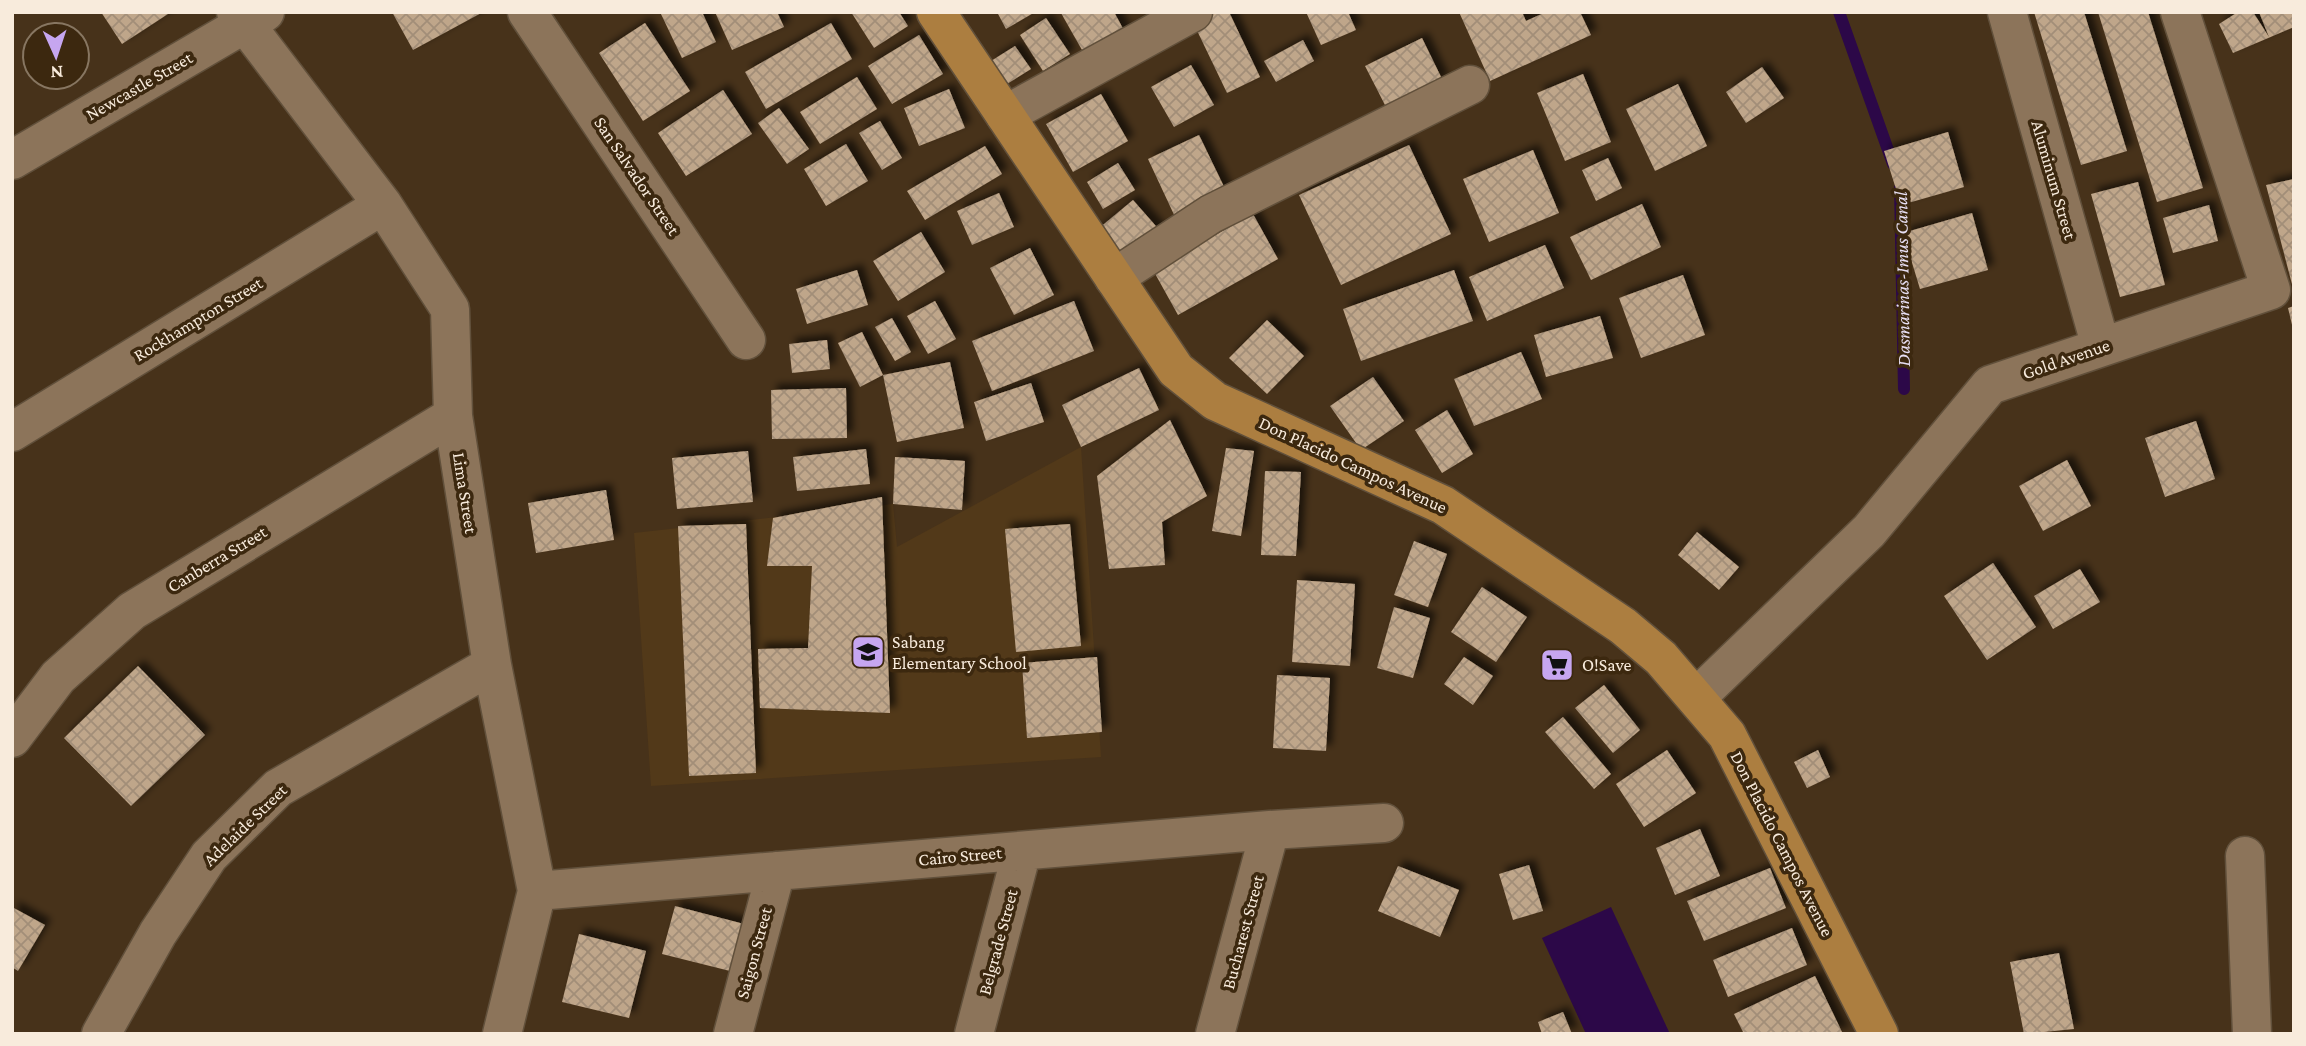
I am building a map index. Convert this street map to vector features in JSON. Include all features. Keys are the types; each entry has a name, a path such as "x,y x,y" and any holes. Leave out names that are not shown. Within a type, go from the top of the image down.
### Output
{"main road":[{"name":"Don Placido Campos Avenue","path":"936,12 1176,370 1215,401 1443,505 1623,625 1661,658 1698,697 1727,735 1878,1034"}],"street":[{"name":"San Salvador Street","path":"527,12 746,340"},
{"path":"1005,115 1193,12"},
{"name":"Aluminum Street","path":"2007,12 2101,347"},
{"name":"Gold Avenue","path":"1698,697 1869,531 1990,385 2271,290 2180,12"},
{"name":"Newcastle Street","path":"12,160 249,16"},
{"name":"Lima Street","path":"249,16 383,205 450,309 453,416 492,665 537,891 502,1034"},
{"path":"1114,278 1211,214 1470,85"},
{"name":"Rockhampton Street","path":"12,432 383,205"},
{"name":"Canberra Street","path":"12,738 58,677 132,611 453,416"},
{"name":"Adelaide Street","path":"101,1034 158,933 209,856 278,788 492,665"},
{"name":"Cairo Street","path":"537,891 1270,830 1384,823"},
{"name":"Bucharest Street","path":"1215,1034 1270,830"},
{"name":"Belgrade Street","path":"974,1034 1022,851"},
{"path":"2245,856 2252,1034"},
{"name":"Saigon Street","path":"733,1034 776,871"}],"shaded area":[{"name":"Sabang Elementary School","path":"1081,447 1101,757 651,786 634,533 893,504 897,547"},
{"path":"1611,907 1670,1034 1586,1034 1542,938"}],"building":[{"path":"101,12 171,12 122,44"},
{"path":"392,12 483,12 413,50"},
{"path":"660,12 702,12 716,42 682,58"},
{"path":"715,12 777,12 784,27 732,50"},
{"path":"851,12 899,12 908,26 874,48"},
{"path":"997,12 1035,12 1006,29"},
{"path":"1114,12 1126,34 1086,57 1061,13"},
{"path":"1199,12 1229,12 1260,77 1227,93 1190,16"},
{"path":"1306,12 1348,12 1356,30 1321,45"},
{"path":"1459,12 1522,12 1526,21 1546,12 1580,12 1591,35 1490,81"},
{"path":"2034,12 2084,12 2127,151 2081,165"},
{"path":"2098,12 2148,12 2203,188 2157,202"},
{"path":"2238,12 2253,12 2269,37 2259,12 2294,12 2294,27 2233,53 2219,24"},
{"path":"1046,18 1070,54 1043,71 1020,35"},
{"path":"645,23 690,91 643,121 599,53"},
{"path":"831,23 852,59 766,109 745,72"},
{"path":"919,35 943,74 892,104 868,66"},
{"path":"1422,38 1443,81 1387,109 1365,66"},
{"path":"1303,40 1314,61 1276,82 1264,61"},
{"path":"1015,46 1031,69 1007,84 991,61"},
{"path":"1191,65 1214,105 1174,127 1151,87"},
{"path":"1762,67 1784,98 1746,123 1726,92"},
{"path":"1583,74 1611,142 1565,161 1537,93"},
{"path":"857,77 877,109 820,144 800,112"},
{"path":"1678,84 1707,146 1655,171 1626,109"},
{"path":"949,89 965,128 919,146 904,108"},
{"path":"723,90 752,134 686,176 658,133"},
{"path":"1101,94 1128,141 1073,172 1046,124"},
{"path":"779,108 809,149 787,164 758,123"},
{"path":"880,121 902,158 882,170 859,133"},
{"path":"1948,132 1964,187 1901,205 1884,151"},
{"path":"1199,135 1228,195 1176,219 1148,159"},
{"path":"846,144 868,181 826,206 804,169"},
{"path":"1409,145 1451,234 1341,285 1299,195"},
{"path":"985,146 1002,174 925,220 907,191"},
{"path":"1533,150 1559,213 1489,242 1463,179"},
{"path":"1608,158 1622,188 1596,201 1582,170"},
{"path":"1118,163 1135,190 1103,209 1087,182"},
{"path":"2294,179 2294,288 2293,288 2266,185"},
{"path":"2138,182 2165,285 2120,297 2091,194"},
{"path":"999,193 1014,227 972,245 957,211"},
{"path":"1133,200 1162,233 1121,268 1092,234"},
{"path":"1642,204 1661,247 1591,280 1570,237"},
{"path":"2209,205 2218,241 2173,253 2163,218"},
{"path":"1972,213 1988,270 1920,289 1903,233"},
{"path":"1253,214 1278,259 1178,315 1153,270"},
{"path":"921,232 945,272 898,301 873,261"},
{"path":"1545,245 1564,288 1487,321 1469,277"},
{"path":"1030,248 1054,295 1014,315 990,268"},
{"path":"857,270 868,305 807,324 796,289"},
{"path":"1454,270 1473,321 1361,361 1343,309"},
{"path":"1683,275 1705,335 1641,358 1619,298"},
{"path":"935,301 956,339 928,354 907,316"},
{"path":"1074,301 1094,351 992,391 972,341"},
{"path":"2294,306 2294,329 2293,329 2288,308"},
{"path":"1600,316 1613,358 1546,377 1534,335"},
{"path":"892,318 911,352 895,361 875,327"},
{"path":"1267,320 1304,356 1267,394 1229,358"},
{"path":"862,332 883,375 860,387 838,343"},
{"path":"827,340 830,369 792,373 789,344"},
{"path":"1521,352 1542,399 1474,426 1454,379"},
{"path":"950,362 964,428 897,442 883,375"},
{"path":"1139,368 1159,410 1081,447 1062,405"},
{"path":"1373,377 1404,421 1361,450 1330,406"},
{"path":"1031,383 1044,422 986,441 974,402"},
{"path":"846,388 847,438 772,439 771,390"},
{"path":"1447,410 1473,454 1442,473 1415,430"},
{"path":"1170,420 1207,496 1162,522 1165,565 1109,569 1097,476"},
{"path":"2196,421 2215,479 2165,497 2145,438"},
{"path":"1226,448 1254,451 1241,536 1212,531"},
{"path":"866,449 870,484 797,491 793,457"},
{"path":"748,451 753,502 677,509 672,458"},
{"path":"895,457 965,461 962,510 893,504"},
{"path":"2067,460 2091,506 2043,531 2019,486"},
{"path":"1265,471 1301,472 1296,556 1261,555"},
{"path":"606,490 614,540 536,553 528,503"},
{"path":"882,497 890,713 760,708 758,649 808,648 812,566 767,566 773,518"},
{"path":"746,524 756,773 689,776 678,526"},
{"path":"1070,524 1081,646 1016,652 1005,529"},
{"path":"1697,532 1739,567 1719,590 1678,555"},
{"path":"1414,541 1447,554 1428,607 1394,595"},
{"path":"1993,563 2036,627 1987,660 1944,596"},
{"path":"2080,569 2100,602 2053,629 2034,596"},
{"path":"1297,580 1355,584 1350,666 1292,662"},
{"path":"1482,587 1527,617 1496,662 1451,632"},
{"path":"1394,607 1430,618 1413,678 1377,668"},
{"path":"1097,657 1102,732 1027,738 1022,663"},
{"path":"1464,657 1493,676 1473,705 1444,684"},
{"path":"138,666 205,735 131,806 64,738"},
{"path":"1277,675 1330,678 1326,751 1273,748"},
{"path":"1604,685 1640,730 1613,753 1575,708"},
{"path":"1563,717 1611,774 1594,789 1545,732"},
{"path":"1667,750 1696,793 1644,827 1616,784"},
{"path":"1818,750 1830,777 1807,788 1794,762"},
{"path":"1700,829 1720,876 1675,895 1656,848"},
{"path":"1529,865 1543,911 1513,920 1499,874"},
{"path":"1398,866 1459,890 1440,937 1378,911"},
{"path":"1770,868 1786,908 1704,941 1687,901"},
{"path":"675,906 744,924 730,971 662,954"},
{"path":"12,907 45,925 18,971 12,967"},
{"path":"1792,928 1807,965 1728,997 1713,960"},
{"path":"579,934 646,951 629,1018 562,1002"},
{"path":"2059,953 2074,1029 2024,1034 2010,962"},
{"path":"1815,976 1843,1034 1744,1034 1734,1014"},
{"path":"1563,1012 1572,1034 1542,1034 1538,1022"}],"waterway":[{"name":"Dasmarinas-Imus Canal","path":"1839,12 1893,164"},
{"name":"Dasmarinas-Imus Canal","path":"1900,188 1904,389"}],"place":[{"name":"Sabang Elementary School","path":"868,652"},
{"name":"O!Save","path":"1557,665"}]}
